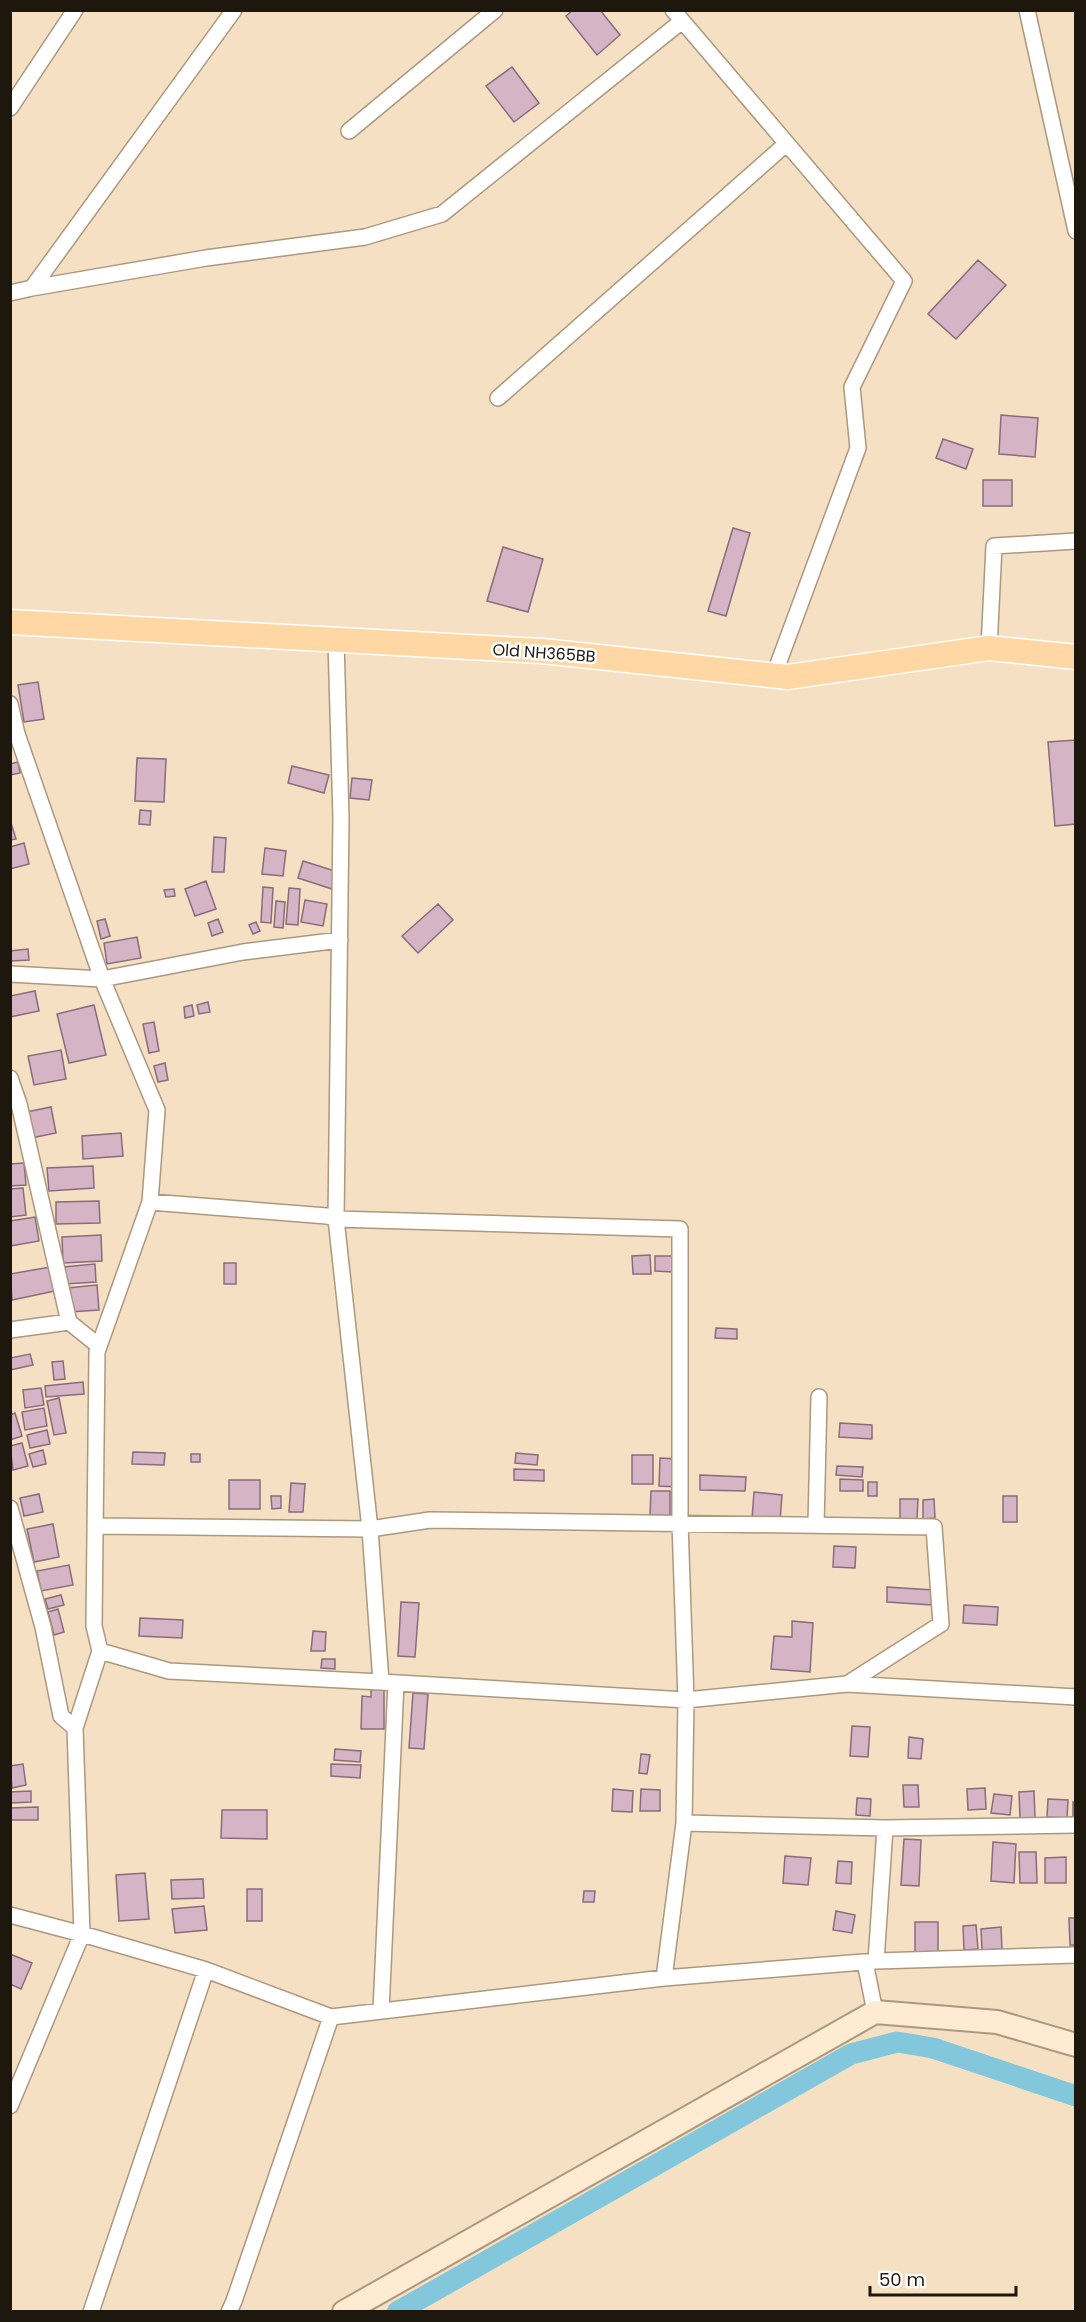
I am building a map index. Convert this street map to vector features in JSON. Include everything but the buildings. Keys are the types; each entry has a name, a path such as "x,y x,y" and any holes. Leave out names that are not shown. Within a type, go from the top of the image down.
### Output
{"main road":[{"name":"Old NH365BB","path":"10,622 542,651 788,677 989,648 1076,657"}],"street":[{"path":"10,108 75,10"},
{"path":"32,288 234,10"},
{"path":"349,131 495,10"},
{"path":"1027,10 1076,231"},
{"path":"10,293 206,258 365,237 442,214 677,16 904,281 852,387 858,448 774,675"},
{"path":"498,398 786,144"},
{"path":"989,648 994,546 1076,541"},
{"path":"336,641 341,818 336,1219 388,1682 381,2011"},
{"path":"10,704 17,734 102,979 157,1110 150,1202 97,1352 94,1626 100,1651 75,1728 82,1934 10,2106"},
{"path":"10,975 102,979 243,952 340,940"},
{"path":"10,1078 19,1104 69,1322 99,1346"},
{"path":"150,1202 327,1216 336,1219 680,1229 680,1523 686,1700 684,1823 664,1978"},
{"path":"10,1330 69,1322"},
{"path":"816,1525 819,1397"},
{"path":"10,1508 43,1627 61,1716 75,1728"},
{"path":"96,1526 370,1529 430,1520 934,1527 941,1624 847,1684"},
{"path":"100,1651 169,1671 686,1700 847,1684 1076,1697"},
{"path":"684,1823 885,1828 1076,1825"},
{"path":"874,2012 871,1961 885,1828"},
{"path":"10,1915 206,1970 331,2016 664,1978 871,1961 1076,1955"},
{"path":"92,2312 206,1970"},
{"path":"344,2312 874,2012 997,2022 1076,2045"},
{"path":"228,2312 234,2301 331,2016"}],"waterway":[{"path":"397,2312 851,2054 897,2042 933,2048 1076,2096"}]}
